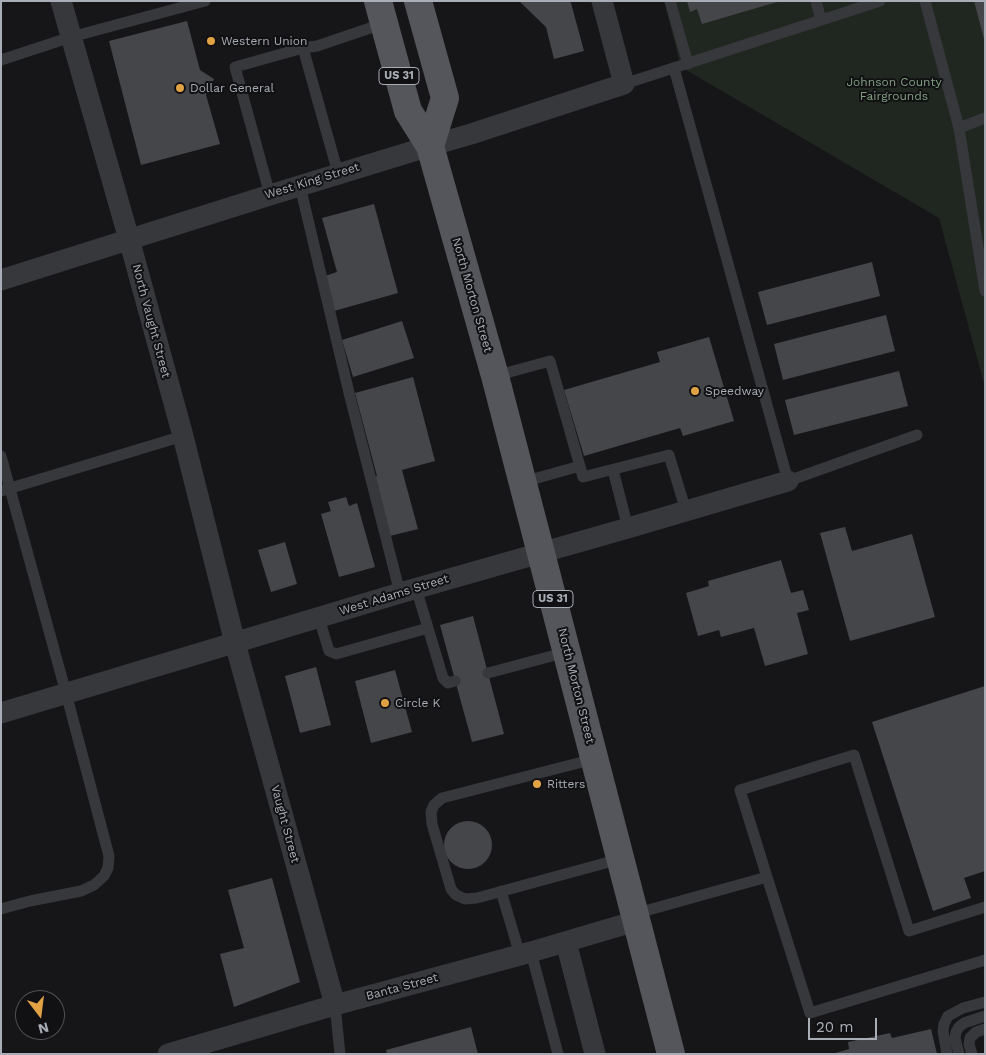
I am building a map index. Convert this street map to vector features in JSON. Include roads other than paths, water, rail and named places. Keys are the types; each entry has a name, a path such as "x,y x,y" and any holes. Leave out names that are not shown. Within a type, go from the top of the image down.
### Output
{"main road":[{"name":"US 31","path":"418,1 445,98 430,146"},
{"name":"North Morton Street","path":"382,12 408,111 430,146 495,376 671,1054"}],"street":[{"name":"North Vaught Street","path":"61,1 183,436 235,643"},
{"path":"602,1 624,84"},
{"name":"West King Street","path":"1,280 270,194 472,134 624,84"},
{"name":"West Adams Street","path":"1,713 408,590 788,481"},
{"name":"Vaught Street","path":"235,643 334,1005"},
{"name":"Banta Street","path":"168,1054 334,1005 566,942 635,918"},
{"path":"566,942 596,1054"}],"lane":[{"path":"1,60 71,37 205,1"},
{"path":"670,1 688,64"},
{"path":"816,1 821,20"},
{"path":"624,84 880,1"},
{"path":"925,1 959,128 985,292"},
{"path":"270,194 235,67 303,48 317,46 382,12"},
{"path":"303,48 338,173"},
{"path":"674,68 788,481 918,435"},
{"path":"959,128 985,118"},
{"path":"300,186 350,397 408,590 428,628 443,678 448,683 456,681"},
{"path":"495,376 550,361 584,477 669,454 686,511"},
{"path":"6,490 183,436"},
{"path":"1,456 6,490 66,693 109,856 108,868 104,876 94,885 81,891 1,909"},
{"path":"523,482 580,466"},
{"path":"613,470 628,528"},
{"path":"319,618 329,651 336,654 428,628"},
{"path":"488,673 567,652"},
{"path":"985,907 909,931 854,755 740,790 810,1013 985,960"},
{"path":"594,759 442,798 434,805 431,812 432,824 451,888 456,895 465,899 477,898 620,859"},
{"path":"635,918 767,877"},
{"path":"501,891 526,953 558,1054"},
{"path":"947,1054 943,1031 948,1016 963,1008 985,1002"},
{"path":"334,1005 340,1054"},
{"path":"959,1054 955,1038 959,1027 970,1020 985,1016"},
{"path":"972,1054 969,1044 970,1038 976,1032 985,1029"}],"place":[{"name":"Western Union","path":"211,41"},
{"name":"Dollar General","path":"180,88"},
{"name":"Speedway","path":"695,391"},
{"name":"Circle K","path":"385,703"},
{"name":"Ritters","path":"537,784"}],"park label":[{"name":"Johnson County Fairgrounds","path":"894,89"}]}
